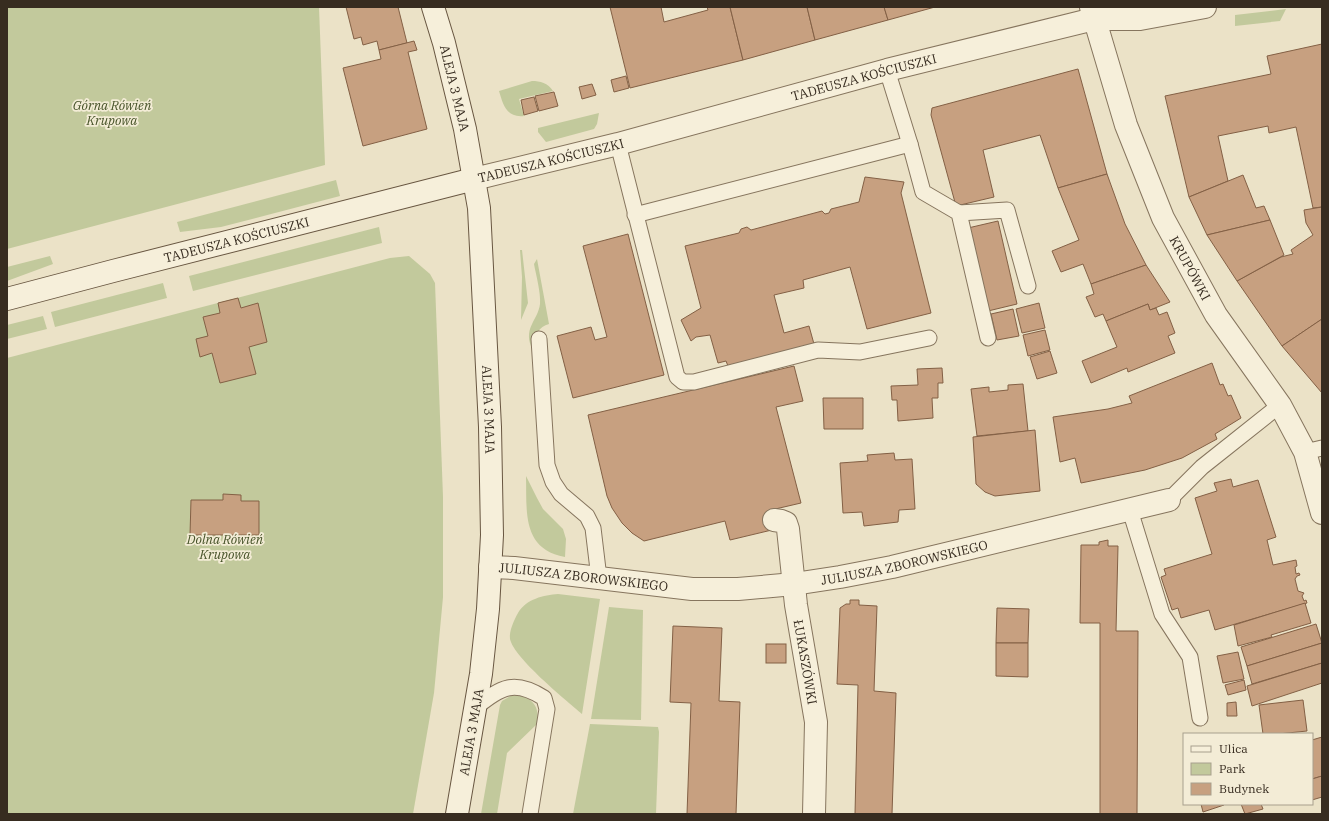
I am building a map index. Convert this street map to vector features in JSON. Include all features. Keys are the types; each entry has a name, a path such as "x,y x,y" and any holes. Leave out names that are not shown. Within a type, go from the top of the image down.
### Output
{"street":[{"name":"ALEJA 3 MAJA","path":"433,7 444,43 456,93 479,208 490,427 492,535 485,644 457,814"},
{"name":"TADEUSZA KOŚCIUSZKI","path":"7,299 474,179 618,144 1093,13 1140,19 1205,7"},
{"name":"KRUPÓWKI","path":"1093,13 1126,125 1163,218 1216,315 1313,450 1322,513"},
{"name":"JULIUSZA ZBOROWSKIEGO","path":"490,567 692,589 738,589 794,584 892,567 1169,500"},
{"name":"ŁUKASZÓWKI","path":"774,520 786,523 788,529 794,584 816,722 814,814"}],"lane":[{"path":"887,70 923,192 959,213 1007,210 1028,286"},
{"path":"618,144 677,378 683,382 694,382 818,350 860,352 929,338"},
{"path":"635,215 910,144"},
{"path":"959,213 988,338"},
{"path":"539,339 547,465 553,482 560,494 587,516 593,528 599,578"},
{"name":"JULIUSZA ZBOROWSKIEGO","path":"1169,500 1202,467 1280,405"},
{"path":"1130,510 1162,614 1190,657 1200,718"},
{"path":"476,706 491,695 503,689 519,686 533,691 544,698 547,709 530,814"}],"green space":[{"name":"Górna Rówień Krupowa","path":"7,7 319,7 325,165 7,249"},
{"path":"1286,9 1280,21 1235,26 1235,15"},
{"path":"532,81 544,83 553,91 519,99 524,116 513,115 506,109 499,91"},
{"path":"599,113 597,124 594,129 546,142 538,132 538,128"},
{"path":"336,180 340,196 221,227 180,232 177,222"},
{"path":"379,227 382,243 193,291 189,276"},
{"path":"520,250 522,250 528,303 521,320 522,277"},
{"path":"50,256 53,264 7,281 7,267"},
{"name":"Dolna Rówień Krupowa","path":"409,256 430,274 435,283 443,497 443,597 434,693 413,814 7,814 7,358 390,258"},
{"path":"537,259 549,324 540,329 531,346 529,339 530,329 539,310 540,304 539,289 534,264"},
{"path":"163,283 167,298 55,327 51,312"},
{"path":"43,316 47,329 7,339 7,325"},
{"path":"526,476 543,509 563,529 566,539 565,557 551,553 540,546 534,537 529,526 527,514"},
{"path":"558,594 600,599 582,714 530,667 521,657 510,639 512,626 521,608 530,601 547,595"},
{"path":"609,607 643,610 641,720 591,719"},
{"path":"512,695 525,697 533,703 537,713 536,725 507,753 497,814 481,814 500,705 502,701"},
{"path":"590,724 658,727 656,814 573,814"}],"building":[{"path":"346,7 398,7 407,43 379,50 377,41 363,45 361,37 354,39"},
{"path":"610,7 661,7 664,22 708,10 707,7 730,7 743,60 630,88"},
{"path":"730,7 807,7 815,40 743,60"},
{"path":"807,7 884,7 888,20 815,40"},
{"path":"884,7 935,7 888,20"},
{"path":"414,41 417,50 408,52 427,129 363,146 343,68 381,59 379,50"},
{"path":"1322,44 1322,207 1313,208 1296,127 1269,133 1268,126 1218,136 1228,181 1189,197 1165,96 1271,74 1267,56"},
{"path":"1078,69 1107,174 1058,188 1040,135 983,150 994,197 956,206 931,115 932,108"},
{"path":"626,76 629,88 614,92 611,80"},
{"path":"592,84 596,95 582,99 579,87"},
{"path":"554,92 558,106 539,111 535,96"},
{"path":"534,97 538,111 524,115 521,100"},
{"path":"1107,174 1125,224 1146,265 1091,284 1083,264 1061,272 1052,251 1079,240 1058,188"},
{"path":"1243,175 1256,208 1264,206 1270,220 1207,235 1189,197"},
{"path":"865,177 904,182 901,193 931,313 867,329 850,267 803,280 804,288 774,295 784,333 809,326 814,344 728,366 726,361 718,363 710,335 696,337 691,341 681,320 701,308 685,246 739,233 741,229 747,227 751,230 822,211 825,214 829,213 831,209 859,202"},
{"path":"1322,207 1322,319 1282,346 1237,281 1281,257 1293,254 1291,250 1313,235 1306,223 1304,210"},
{"path":"1270,220 1284,255 1237,281 1207,235"},
{"path":"998,221 1017,304 988,311 968,228"},
{"path":"628,234 664,375 573,398 557,336 591,327 595,340 607,337 583,246"},
{"path":"1146,265 1170,302 1150,310 1148,304 1106,321 1103,314 1095,317 1086,297 1094,294 1091,284"},
{"path":"238,298 241,308 258,303 267,342 249,347 256,374 220,383 212,353 200,357 196,339 208,336 203,317 220,313 218,303"},
{"path":"1039,303 1045,328 1022,333 1016,309"},
{"path":"1148,304 1150,310 1156,308 1159,315 1167,312 1175,333 1168,336 1175,353 1128,372 1127,368 1091,383 1082,361 1117,347 1106,321"},
{"path":"1013,309 1019,336 997,340 991,314"},
{"path":"1322,319 1322,393 1282,346"},
{"path":"1045,330 1050,350 1028,356 1023,335"},
{"path":"1050,351 1057,373 1037,379 1030,357"},
{"path":"1212,363 1220,385 1223,384 1228,396 1231,395 1241,418 1215,434 1217,439 1182,458 1145,470 1081,483 1075,458 1060,462 1053,417 1108,409 1132,403 1129,396"},
{"path":"794,366 803,401 776,407 801,503 771,510 776,529 730,540 725,521 644,541 632,533 622,523 612,508 607,496 588,415"},
{"path":"942,368 943,383 938,383 938,398 932,398 933,418 898,421 897,400 892,400 891,386 918,385 917,369"},
{"path":"1023,384 1028,431 977,436 971,389 989,387 989,392 1008,390 1008,385"},
{"path":"823,398 863,398 863,429 824,429"},
{"path":"1035,430 1040,491 995,496 985,492 976,484 973,437"},
{"path":"894,453 895,460 912,459 915,509 899,510 898,522 864,526 862,512 843,513 840,463 868,461 867,455"},
{"path":"1231,479 1233,487 1258,480 1276,537 1267,540 1273,565 1296,560 1296,574 1299,573 1300,575 1295,579 1298,591 1304,593 1302,596 1304,601 1306,600 1307,603 1215,630 1209,610 1181,618 1178,608 1172,610 1161,577 1166,575 1164,569 1212,554 1195,498 1217,491 1214,483"},
{"path":"223,494 241,495 241,501 259,501 259,535 190,535 191,500 223,500"},
{"path":"1108,540 1108,546 1118,546 1116,631 1138,631 1137,814 1100,814 1100,623 1080,623 1081,545 1099,545 1099,542"},
{"path":"850,600 859,600 859,605 877,606 874,691 896,693 892,814 855,814 858,685 837,684 840,608 846,604 850,604"},
{"path":"1305,603 1311,623 1271,635 1272,637 1238,646 1234,625"},
{"path":"997,608 1029,609 1028,643 996,643"},
{"path":"1316,624 1322,643 1247,666 1241,647"},
{"path":"673,626 722,628 719,701 740,702 736,814 687,814 691,703 670,702"},
{"path":"996,643 1028,643 1028,677 996,676"},
{"path":"1322,643 1322,663 1252,684 1247,666"},
{"path":"766,644 786,644 786,663 766,663"},
{"path":"1238,652 1244,679 1223,683 1217,656"},
{"path":"1322,663 1322,683 1252,706 1247,686"},
{"path":"1244,680 1246,690 1228,695 1225,685"},
{"path":"1303,700 1307,731 1263,733 1259,705"},
{"path":"1236,702 1237,716 1227,716 1227,703"},
{"path":"1322,737 1322,776 1313,779 1313,740"},
{"path":"1322,776 1322,797 1313,800 1313,779"},
{"path":"1201,805 1224,805 1203,812"},
{"path":"1241,805 1261,805 1263,809 1245,814"}]}
